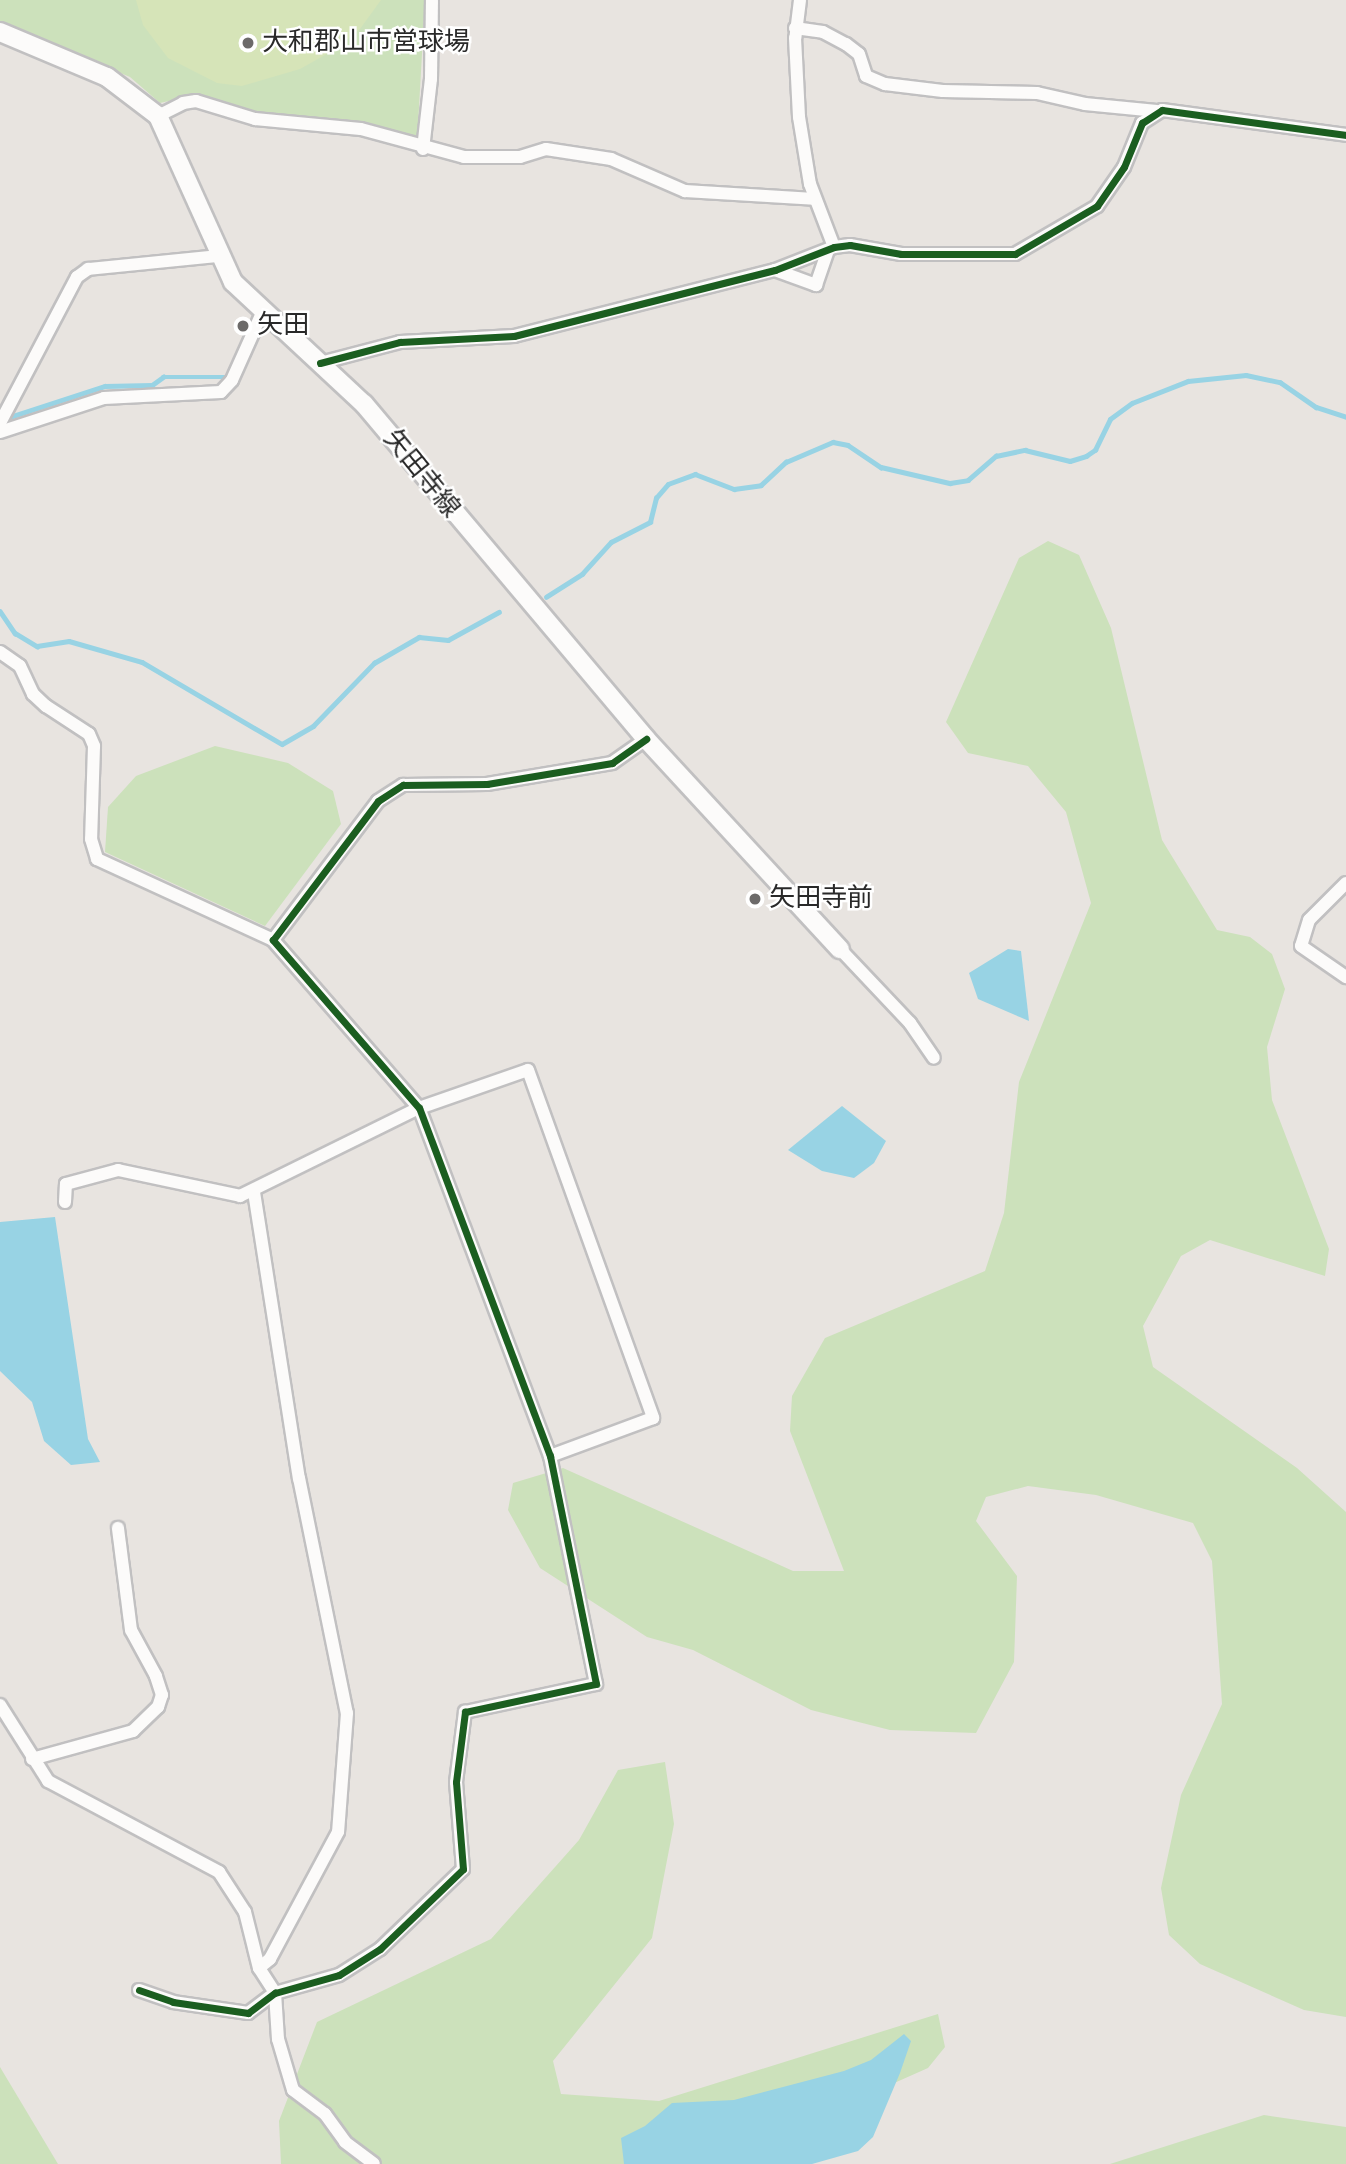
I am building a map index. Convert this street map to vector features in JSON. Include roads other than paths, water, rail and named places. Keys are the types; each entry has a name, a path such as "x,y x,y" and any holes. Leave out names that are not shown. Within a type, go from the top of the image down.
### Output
{"main road":[{"name":"矢田寺線","path":"0,33 107,77 158,116 181,161 218,256 233,282 262,313 372,413 646,739 840,949"}],"street":[{"path":"423,149 431,79 432,0"},
{"path":"775,270 816,285 831,248 814,199 799,117 795,28 800,0"},
{"path":"795,28 835,36 859,54 866,76 885,84 943,91 1037,93 1085,104 1346,135"},
{"path":"158,116 183,103 196,101 254,119 361,129 423,149 475,157 520,157 547,149 590,154 685,191 814,199"},
{"path":"320,363 412,341 514,336 775,270 831,248 850,245 901,254 1015,254 1097,206 1124,167 1142,123 1157,111"},
{"path":"1,420 77,277 88,269 218,256"},
{"path":"0,432 104,398 220,392 232,380 262,313"},
{"path":"0,652 20,666 33,694 46,706 89,734 94,746 91,839 97,859 273,940 419,1108 550,1456 596,1684 465,1712 456,1782 463,1869 380,1949 339,1975 275,1993 248,2013 173,2003 139,1990"},
{"path":"273,940 378,801 403,785 487,784 612,763 646,739"},
{"path":"1346,883 1309,920 1301,946 1346,977"},
{"path":"840,949 910,1023 934,1058"},
{"path":"65,1202 66,1184 118,1170 240,1196 254,1192 419,1108 528,1070 653,1418 550,1456"},
{"path":"254,1192 299,1478 347,1713 338,1832 270,1959 259,1968"},
{"path":"32,1759 133,1731 158,1707 162,1695 156,1676 131,1630 118,1528"},
{"path":"0,1705 32,1759 59,1788 219,1872 245,1912 259,1968 275,1993 278,2039 293,2091 325,2115 345,2142 374,2164"}],"water":[{"path":"1008,949 1021,951 1029,1021 978,999 969,973"},
{"path":"842,1106 886,1141 874,1163 854,1178 822,1171 788,1150"},
{"path":"55,1217 88,1439 100,1462 71,1465 44,1441 32,1402 0,1371 0,1222"},
{"path":"904,2034 911,2041 900,2073 873,2137 858,2151 812,2164 624,2164 621,2138 645,2126 672,2103 734,2100 844,2071 871,2060"}],"waterway":[{"path":"546,597 582,574 611,542 650,522 656,498 668,484 695,474 734,489 761,485 786,462 833,442 848,445 881,467 950,483 968,480 996,456 1025,450 1070,461 1086,456 1095,450 1110,419 1132,403 1188,381 1246,375 1280,382 1316,407 1346,417"},
{"path":"4,419 105,386 152,385 163,377 226,377"},
{"path":"0,611 15,633 37,646 69,641 142,662 282,744 313,726 374,663 419,637 448,640 499,612"}],"place":[{"name":"大和郡山市営球場","path":"248,43"},
{"name":"矢田","path":"243,326"},
{"name":"矢田寺前","path":"755,899"}]}
